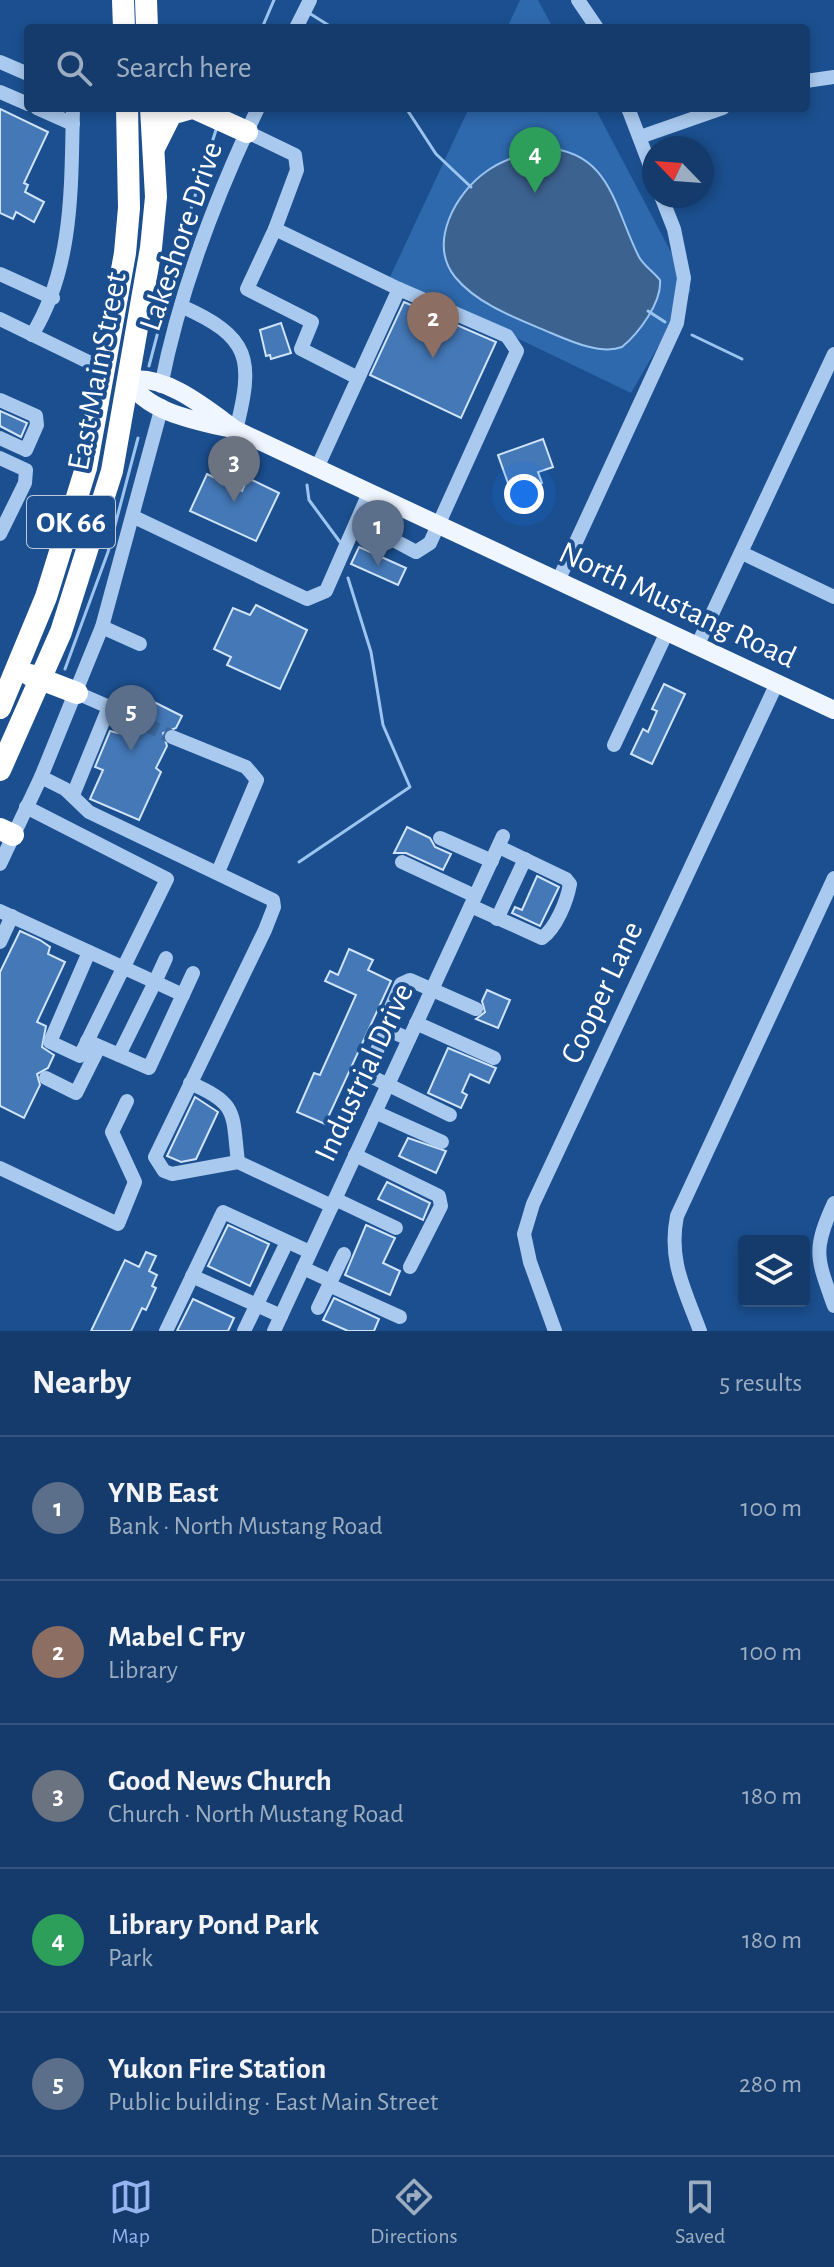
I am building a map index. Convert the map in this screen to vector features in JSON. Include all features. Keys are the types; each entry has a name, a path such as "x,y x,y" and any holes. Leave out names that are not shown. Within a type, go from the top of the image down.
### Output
{"highway":[{"path":"123,0 124,24"},
{"path":"146,0 147,24"},
{"name":"East Main Street","path":"0,708 9,666 67,536 86,468 105,370 129,208 127,112"},
{"name":"East Main Street","path":"0,770 42,680 96,528 112,471 151,248 156,197 151,112"},
{"path":"154,151 171,114 178,112"},
{"path":"202,112 247,132"},
{"path":"105,370 129,380"},
{"path":"9,666 77,693"}],"main road":[{"name":"North Mustang Road","path":"236,430 191,419 136,394 129,380 144,378 198,402 236,430 834,710"}],"street":[{"path":"298,24 310,0"},
{"path":"582,1 595,24"},
{"path":"0,62 24,72"},
{"path":"810,80 834,77"},
{"path":"0,92 24,102"},
{"path":"46,112 73,124"},
{"path":"32,335 53,298 63,265 73,112"},
{"name":"Lakeshore Drive","path":"161,386 181,306 221,186 256,112"},
{"path":"630,112 642,143"},
{"path":"640,137 712,112"},
{"path":"247,132 295,155 297,170 275,229 247,289 312,322 301,349 358,378"},
{"path":"558,581 677,323 684,278 674,229 666,208"},
{"path":"275,229 399,289 507,336 517,351 430,543 416,552 358,521"},
{"path":"0,274 53,298"},
{"path":"317,468 399,289"},
{"path":"181,306 228,330 242,351 247,387 236,430"},
{"path":"0,319 105,370"},
{"path":"697,646 834,354"},
{"path":"0,400 36,416 37,425 26,450 25,483 0,534"},
{"path":"0,864 7,832 26,807 41,777 102,627 162,406"},
{"path":"0,438 26,450"},
{"path":"0,458 26,470"},
{"path":"134,517 307,599 326,591 369,493"},
{"path":"742,553 834,597"},
{"path":"102,627 140,644"},
{"path":"614,745 667,632"},
{"name":"Cooper Lane","path":"555,1331 530,1262 524,1234 533,1204 777,683"},
{"path":"77,693 126,715"},
{"path":"73,795 109,707"},
{"path":"172,737 246,767 257,780 218,872"},
{"path":"41,777 73,795 89,812 267,895 274,907 156,1151 158,1164 172,1174 238,1162 396,1228"},
{"path":"26,807 167,879 124,968 76,1093 46,1078"},
{"path":"440,838 492,861"},
{"name":"Industrial Drive","path":"274,1331 501,842 525,859"},
{"path":"402,862 473,901 497,919 542,938 549,933 570,884 566,879 525,859 497,919"},
{"path":"700,1331 675,1264 672,1243 677,1216 834,878"},
{"path":"0,942 6,914 183,995"},
{"path":"89,952 50,1042 80,1056 93,1044"},
{"path":"119,1055 166,958"},
{"path":"93,1044 149,1068 193,973"},
{"path":"389,1012 405,980 476,1009"},
{"path":"416,1023 494,1058"},
{"path":"409,1039 393,1032 385,1033 366,1074 450,1115"},
{"path":"190,1083 224,1098 229,1107 238,1162"},
{"path":"0,1168 118,1224 135,1182 112,1132 127,1101"},
{"path":"375,1112 442,1142"},
{"path":"355,1155 439,1196 441,1206 410,1267"},
{"path":"834,1203 818,1245 818,1262 834,1306"},
{"path":"166,1331 223,1212 310,1252"},
{"path":"244,1331 287,1242"},
{"path":"318,1308 344,1254"},
{"path":"303,1268 400,1317"},
{"path":"192,1276 281,1316"}],"shaded area":[{"path":"520,0 538,0 551,24 509,24"},
{"path":"467,112 597,112 642,197 642,208 648,208 691,290 631,393 390,277"},
{"path":"544,148 584,159 597,171 616,202 639,257 660,280 657,298 648,316 622,347 605,349 586,346 512,317 475,296 455,277 447,264 444,249 449,220 475,180 514,157"}],"building":[{"path":"0,109 48,132 24,183 28,185 25,192 44,202 34,222 16,212 13,219 0,213"},
{"path":"404,302 496,342 461,418 370,375"},
{"path":"281,323 291,353 271,359 270,355 266,356 260,330"},
{"path":"0,411 27,423 21,437 0,426"},
{"path":"543,439 553,467 538,472 542,483 528,488 524,479 508,483 498,455"},
{"path":"207,474 242,491 248,478 279,493 256,541 190,511"},
{"path":"359,547 406,568 398,585 351,564"},
{"path":"256,605 307,630 280,689 227,665 231,657 214,649 233,608 250,615"},
{"path":"664,684 685,694 652,764 631,754 643,729 648,732 657,711 652,709"},
{"path":"128,689 182,716 176,728 163,733 167,746 156,768 161,772 139,820 90,799 103,770 95,767 110,731 118,733 122,724 131,724 135,719 135,710 123,700"},
{"path":"407,827 430,838 435,847 451,854 443,870 406,853 394,853"},
{"path":"537,876 559,887 540,926 512,913 515,907 522,910"},
{"path":"20,931 40,940 50,947 48,954 65,962 37,1022 46,1026 42,1047 54,1055 48,1068 37,1074 40,1085 24,1118 0,1106 0,972"},
{"path":"349,949 373,960 368,970 391,981 325,1124 297,1112 314,1073 320,1075 356,995 325,981 330,971 338,975"},
{"path":"487,990 510,1000 498,1028 476,1019 485,1012 482,1001"},
{"path":"448,1048 496,1068 489,1083 470,1074 462,1092 467,1095 461,1108 428,1093"},
{"path":"195,1097 218,1112 196,1159 181,1162 167,1156"},
{"path":"408,1138 446,1151 436,1173 399,1156"},
{"path":"387,1182 430,1203 423,1220 378,1199"},
{"path":"228,1225 269,1244 250,1286 208,1266"},
{"path":"366,1225 395,1238 383,1263 400,1271 390,1295 345,1275"},
{"path":"146,1252 156,1256 149,1271 157,1275 152,1286 156,1288 146,1310 142,1308 131,1331 91,1331 125,1260 139,1267"},
{"path":"334,1298 379,1319 374,1331 348,1331 323,1320"},
{"path":"193,1299 234,1318 228,1331 177,1331"}],"waterway":[{"path":"264,24 274,0"},
{"path":"309,13 327,24"},
{"path":"409,112 436,154 471,187"},
{"path":"149,366 187,221 216,130"},
{"path":"648,311 665,322"},
{"path":"692,335 742,359"},
{"path":"65,669 108,552 138,438"},
{"path":"307,485 309,500 340,542"},
{"path":"299,862 410,787 383,725 371,652 348,578"}],"tunnel":[{"path":"126,715 172,737"}],"place":[{"name":"Library Pond Park","path":"535,193"},
{"name":"Mabel C Fry","path":"433,358"},
{"name":"Good News Church","path":"234,502"},
{"name":"YNB East","path":"378,566"},
{"name":"Yukon Fire Station","path":"131,751"}]}
